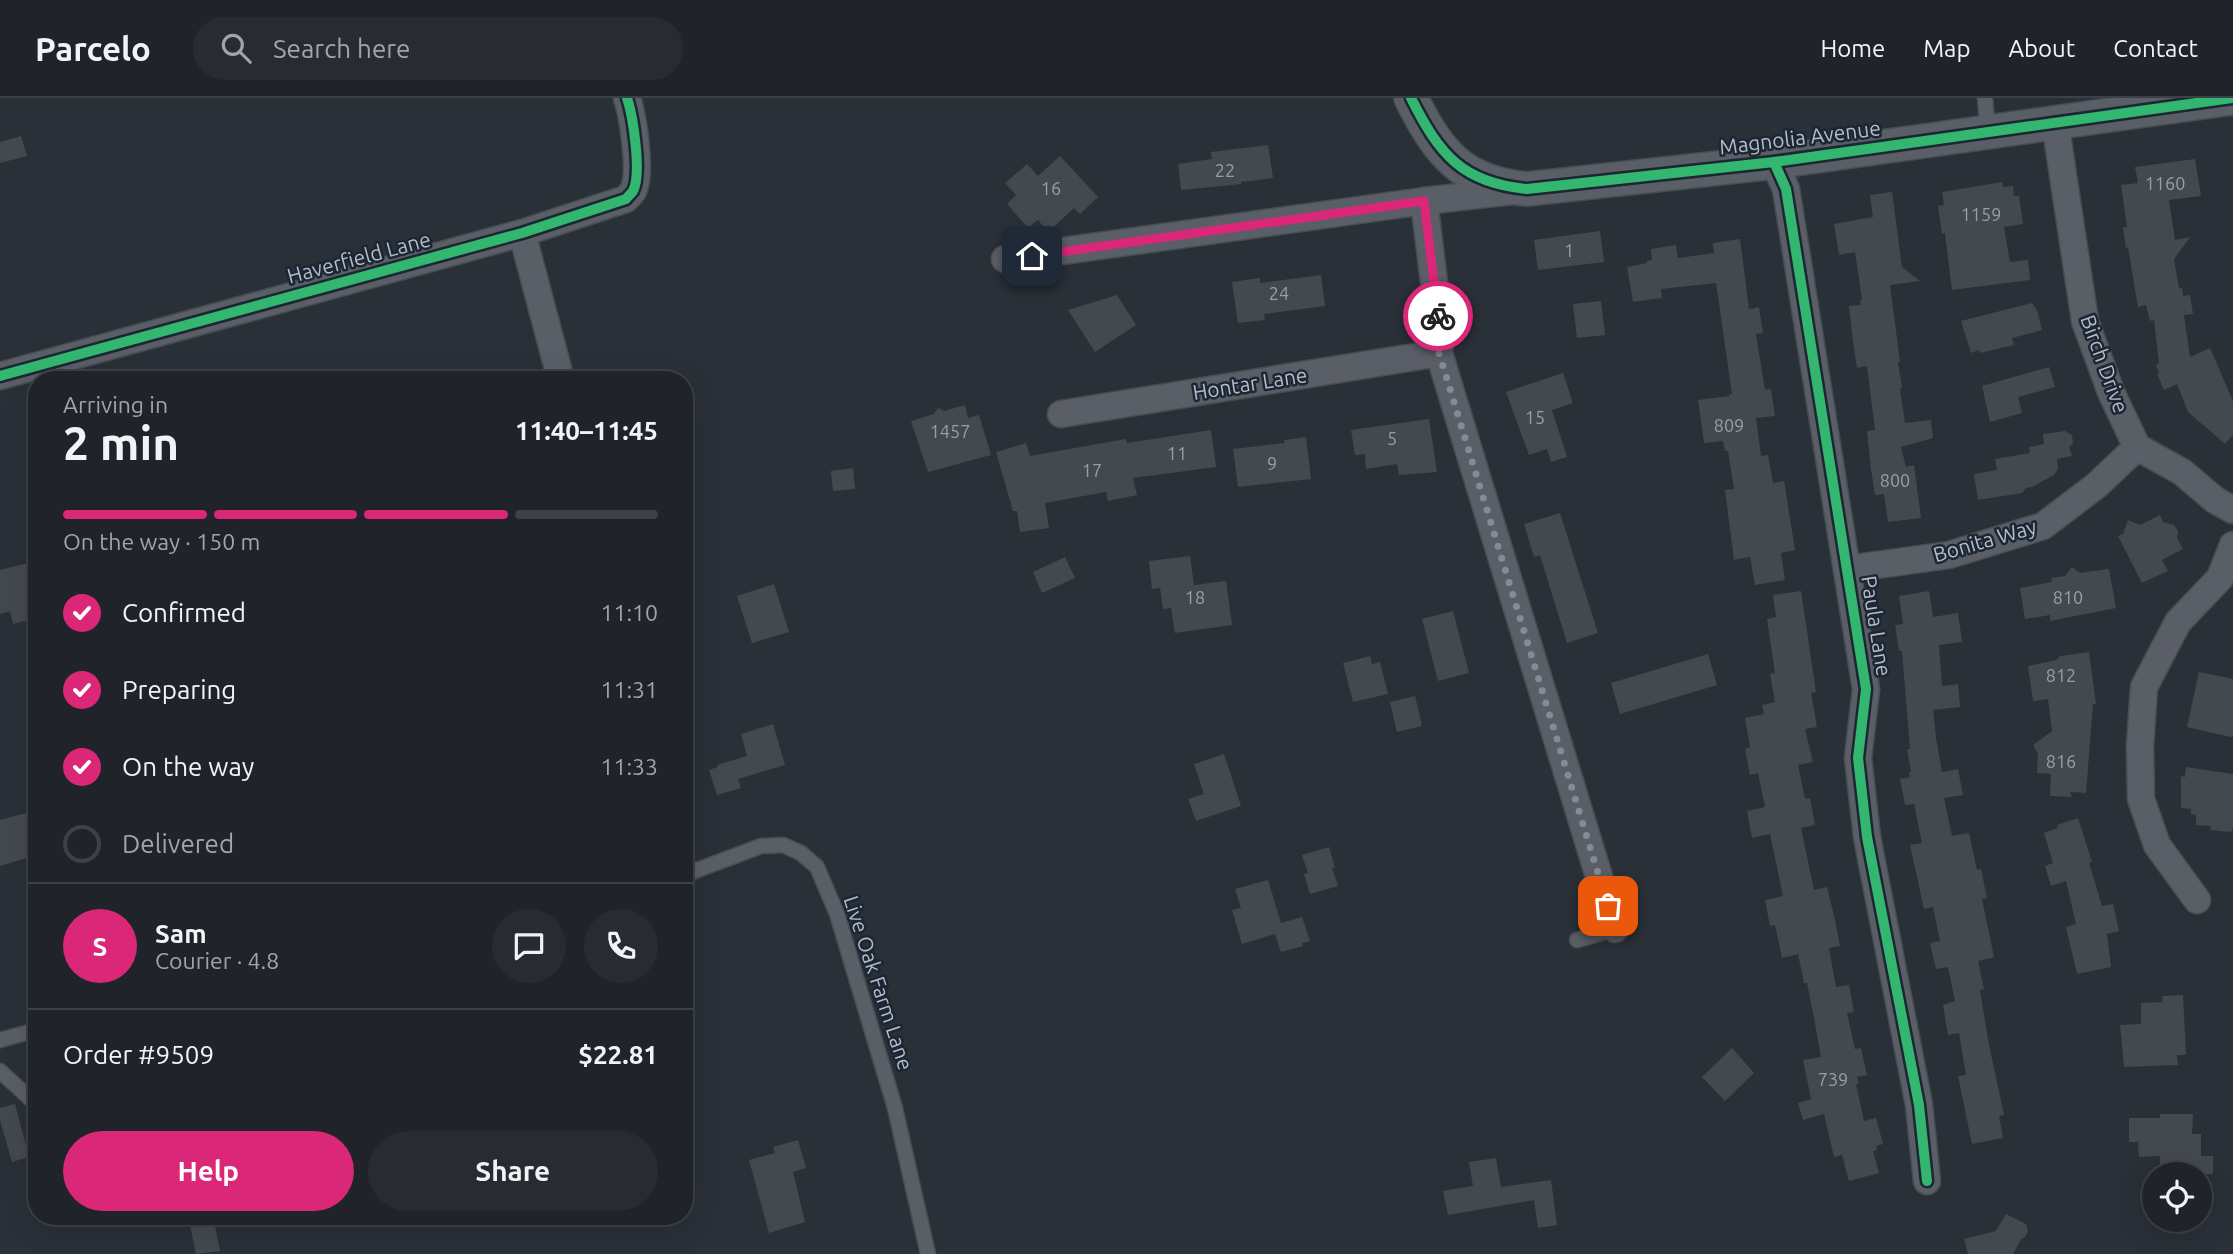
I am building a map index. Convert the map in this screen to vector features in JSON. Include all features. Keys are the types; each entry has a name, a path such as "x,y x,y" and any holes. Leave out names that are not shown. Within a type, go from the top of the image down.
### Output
{"street":[{"name":"Haverfield Lane","path":"46,371 522,233 626,199 634,189 636,177 636,152 627,98"},
{"name":"Magnolia Avenue","path":"1411,98 1438,146 1459,166 1485,181 1505,187 1527,189 1774,162 2217,99"},
{"name":"Birch Drive","path":"2055,122 2085,321 2110,392 2137,447"},
{"name":"Paula Lane","path":"1774,162 1786,189 1848,569 1866,689 1858,758 1867,837 1919,1105 1927,1181"},
{"path":"1006,260 1527,189"},
{"path":"1424,201 1441,339 1439,353 1615,929"},
{"path":"522,233 559,371"},
{"name":"Hontar Lane","path":"1061,414 1439,353"},
{"name":"Haverfield Lane","path":"0,376 28,373"},
{"path":"2137,447 2182,472 2215,500 2233,510"},
{"name":"Bonita Way","path":"1848,569 1949,555 2043,526 2097,485 2137,447"},
{"path":"2197,900 2157,845 2141,799 2140,746 2144,687 2178,622 2220,578 2233,545"}],"lane":[{"path":"1985,98 1988,132"},
{"name":"Live Oak Farm Lane","path":"693,872 761,846 783,845 802,853 817,867 837,914 895,1108 928,1254"},
{"path":"1577,940 1615,929"},
{"path":"0,1040 28,1032"},
{"path":"0,1071 28,1097"}],"building":[{"path":"21,136 27,156 0,163 0,142"},
{"path":"1268,145 1273,178 1181,190 1178,164 1212,159 1211,152"},
{"path":"1060,156 1098,197 1080,214 1074,208 1048,232 1038,220 1028,228 1007,204 1016,195 1005,183 1027,164 1038,176"},
{"path":"2195,159 2201,196 2169,200 2175,240 2190,237 2174,259 2179,288 2182,288 2183,296 2190,295 2193,314 2184,315 2190,357 2210,348 2233,401 2233,435 2225,444 2188,412 2177,384 2164,390 2157,374 2156,365 2159,363 2154,320 2150,321 2146,305 2138,307 2123,227 2127,227 2121,185 2138,183 2135,167"},
{"path":"2002,182 2003,187 2013,186 2014,196 2019,196 2023,224 2004,227 2010,262 2028,260 2030,280 1952,290 1945,233 1942,234 1938,206 1944,205 1942,192"},
{"path":"1892,192 1902,267 1920,281 1890,285 1905,423 1931,420 1933,438 1901,447 1906,467 1914,465 1921,518 1888,522 1884,494 1875,495 1871,469 1867,431 1875,430 1867,366 1857,368 1853,342 1849,306 1861,305 1862,299 1855,252 1839,255 1834,224 1873,217 1870,195"},
{"path":"1600,231 1604,262 1538,270 1534,240"},
{"path":"1740,239 1749,309 1759,307 1763,333 1756,334 1765,390 1771,389 1775,416 1756,418 1761,456 1768,455 1773,483 1784,481 1795,550 1781,553 1785,580 1755,585 1750,557 1734,560 1725,490 1734,489 1728,451 1725,451 1723,441 1704,443 1698,400 1732,394 1716,283 1661,289 1662,298 1633,302 1627,267 1652,260 1651,249 1676,245 1678,258 1714,253 1713,243"},
{"path":"1321,275 1325,306 1264,314 1265,320 1238,323 1232,282 1260,278 1260,283"},
{"path":"1117,295 1136,325 1095,352 1068,310"},
{"path":"1601,301 1605,335 1577,338 1573,304"},
{"path":"2032,303 2037,310 2042,330 2012,338 2014,345 1971,353 1961,321"},
{"path":"2049,367 2055,387 2018,397 2022,413 1990,422 1982,386"},
{"path":"1563,373 1573,403 1552,410 1567,457 1551,462 1547,449 1529,455 1506,392"},
{"path":"965,405 968,418 979,415 991,455 928,472 911,421 934,414 938,408 944,411"},
{"path":"1429,419 1437,472 1399,475 1397,464 1366,469 1365,454 1355,455 1351,430"},
{"path":"1211,430 1216,467 1133,478 1137,495 1108,501 1106,492 1045,503 1049,528 1020,532 1017,511 1013,511 996,452 1026,443 1030,456 1126,439 1127,443"},
{"path":"2065,431 2072,435 2073,444 2069,447 2072,456 2057,459 2058,469 2054,475 2026,488 2022,493 1978,500 1974,474 1997,470 1995,459 2030,453 2029,447 2044,444 2043,434"},
{"path":"1306,437 1311,479 1238,487 1233,449 1285,443 1284,440"},
{"path":"853,468 855,489 833,491 831,471"},
{"path":"1560,513 1598,633 1567,643 1540,555 1534,557 1524,524"},
{"path":"2160,515 2163,522 2174,525 2183,549 2162,560 2168,571 2142,583 2118,536 2123,534 2128,520 2140,525"},
{"path":"1190,556 1194,585 1226,581 1232,625 1175,633 1171,608 1163,609 1160,588 1152,589 1149,561"},
{"path":"1065,557 1075,578 1042,593 1033,572"},
{"path":"28,563 28,620 13,624 10,611 0,614 0,570"},
{"path":"2072,567 2080,573 2109,569 2116,608 2050,621 2050,615 2025,619 2020,588 2052,582 2051,578 2065,576"},
{"path":"774,584 789,632 752,643 737,596"},
{"path":"1801,591 1816,692 1811,693 1817,727 1805,729 1813,762 1798,765 1805,799 1810,798 1815,825 1801,828 1814,890 1827,887 1835,920 1840,946 1829,948 1836,987 1849,985 1854,1012 1847,1013 1855,1049 1861,1048 1867,1075 1857,1077 1859,1084 1856,1084 1864,1121 1876,1118 1883,1144 1876,1146 1877,1150 1873,1151 1879,1173 1849,1181 1842,1155 1834,1157 1824,1114 1803,1120 1798,1103 1811,1099 1803,1060 1821,1057 1807,983 1804,983 1798,954 1782,958 1775,925 1770,926 1765,900 1783,896 1770,834 1752,838 1747,811 1765,807 1758,773 1750,775 1745,749 1750,747 1745,718 1764,714 1762,705 1775,702 1770,674 1775,673 1767,619 1776,617 1773,595"},
{"path":"1929,591 1933,617 1958,613 1962,642 1939,645 1942,686 1958,684 1960,707 1933,710 1942,772 1958,769 1963,795 1944,798 1952,836 1969,833 1977,870 1981,869 1987,898 1982,899 1994,957 1978,961 1984,989 1980,990 1989,1045 2004,1115 1999,1116 2003,1138 1972,1144 1958,1076 1966,1075 1959,1033 1948,1035 1943,1005 1955,1001 1948,967 1936,969 1930,943 1940,941 1933,907 1924,909 1910,845 1922,843 1914,804 1905,805 1900,779 1910,777 1911,772 1907,749 1910,749 1902,651 1899,651 1895,625 1903,624 1899,596"},
{"path":"1453,611 1469,673 1438,681 1422,619"},
{"path":"2089,652 2096,704 2093,704 2086,793 2070,792 2072,797 2050,796 2051,774 2037,773 2038,754 2033,745 2052,731 2048,699 2033,701 2028,666 2056,660 2060,656"},
{"path":"1708,654 1717,685 1620,714 1611,683"},
{"path":"1370,656 1372,664 1380,662 1388,694 1353,702 1343,663"},
{"path":"2199,672 2233,679 2233,736 2187,727"},
{"path":"1415,696 1422,726 1397,732 1390,702"},
{"path":"773,724 785,765 738,779 741,788 717,795 709,770 747,756 741,734"},
{"path":"1224,754 1241,806 1196,821 1188,799 1204,794 1194,764"},
{"path":"2186,767 2233,774 2231,832 2210,830 2211,826 2196,825 2196,815 2191,814 2191,809 2181,808 2181,776 2185,777"},
{"path":"28,812 28,858 0,866 0,820"},
{"path":"2078,818 2102,906 2113,904 2119,931 2107,934 2111,967 2077,974 2066,927 2076,924 2066,881 2051,886 2045,866 2053,863 2044,833"},
{"path":"1329,847 1338,886 1310,894 1304,874 1308,873 1302,855"},
{"path":"1268,880 1281,923 1302,917 1310,941 1302,943 1303,946 1281,952 1275,934 1242,944 1232,910 1241,908 1235,889"},
{"path":"2183,995 2186,1055 2177,1055 2178,1065 2124,1067 2120,1025 2141,1024 2141,1003 2163,1002 2162,996"},
{"path":"1732,1048 1754,1073 1725,1101 1702,1077"},
{"path":"15,1104 28,1157 12,1162 0,1120 0,1108"},
{"path":"2160,1114 2193,1114 2192,1134 2201,1134 2201,1156 2213,1156 2213,1174 2212,1162 2160,1162 2160,1156 2139,1157 2138,1142 2129,1142 2129,1118 2160,1118"},
{"path":"798,1140 806,1168 793,1172 805,1222 769,1233 749,1160 775,1153 773,1147"},
{"path":"1496,1158 1501,1187 1551,1180 1557,1225 1538,1228 1534,1200 1448,1215 1443,1191 1473,1186 1469,1162"},
{"path":"2006,1214 2026,1224 2028,1231 2013,1254 1968,1254 1964,1239 1996,1231"},
{"path":"190,1225 215,1225 220,1251 196,1254"}],"cycle path":[{"path":"0,376 522,233 626,199 633,191 637,172 634,131 627,98"},
{"path":"1411,98 1432,135 1455,162 1485,180 1527,189 1774,162 2232,98"},
{"path":"1774,162 1786,189 1866,689 1858,758 1867,837 1919,1105 1927,1181"}],"way so far":[{"path":"1438,316 1441,339 1439,353 1608,906"}],"route":[{"path":"1032,256 1424,201 1438,316"}]}
